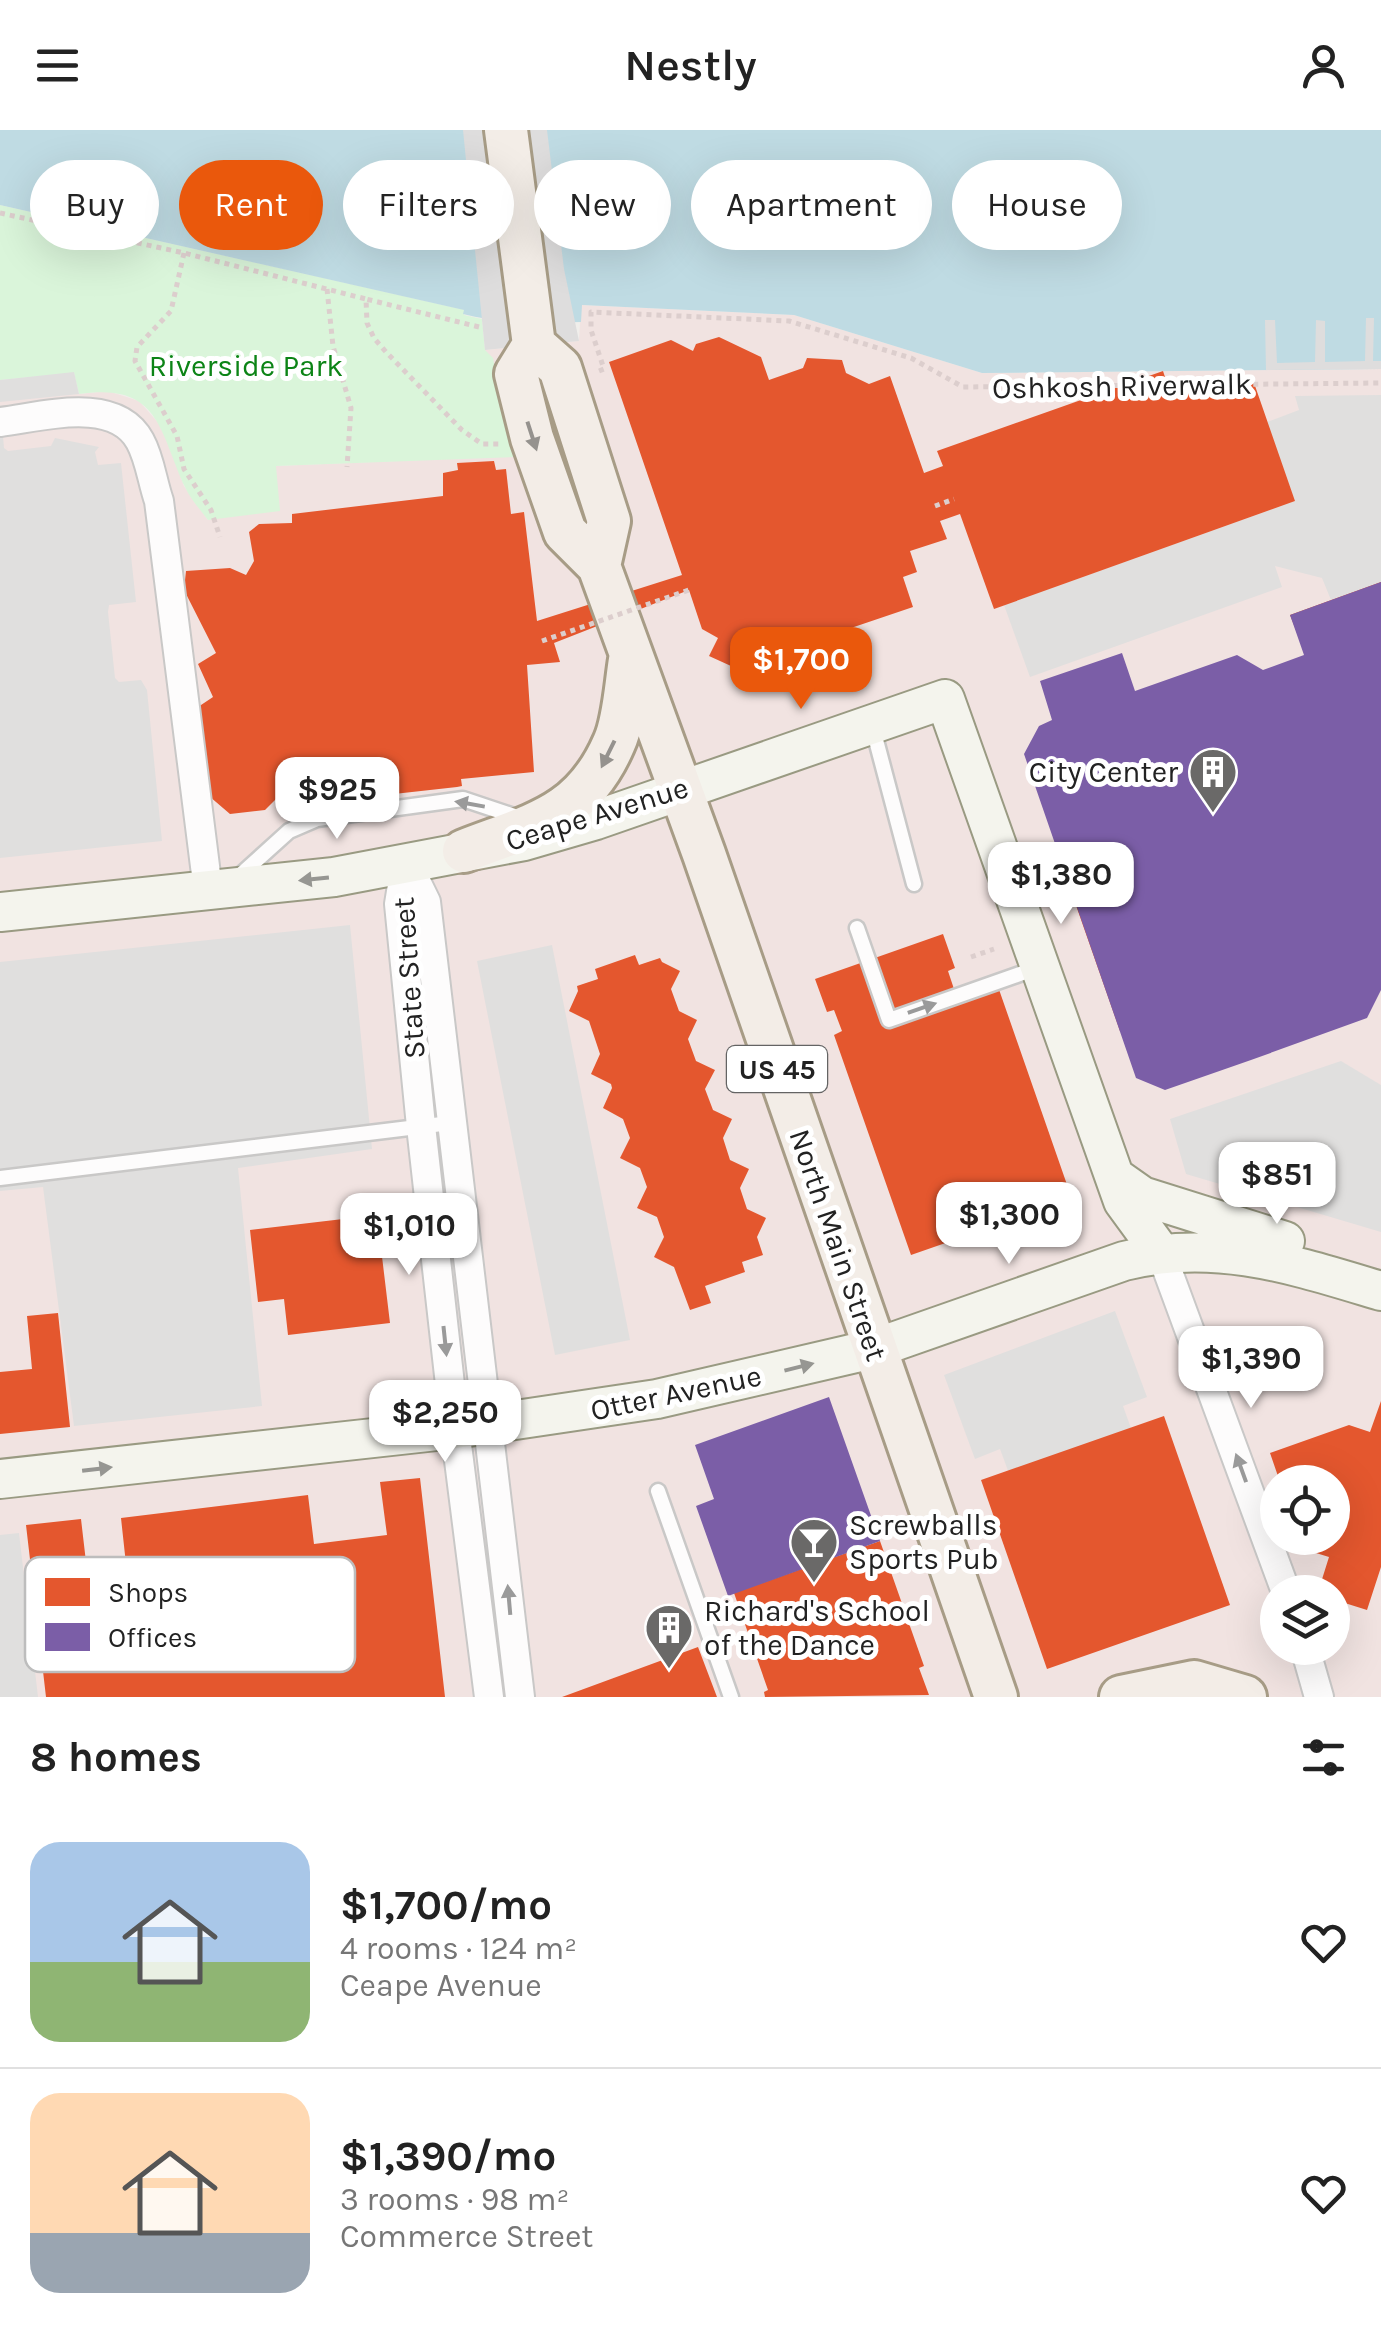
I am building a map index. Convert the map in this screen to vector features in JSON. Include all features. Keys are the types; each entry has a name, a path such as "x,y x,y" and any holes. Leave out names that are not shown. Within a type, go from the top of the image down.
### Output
{"main road":[{"name":"North Main Street","path":"506,130 534,346 560,368 608,520 598,566 996,1697"},
{"path":"464,851 550,827 595,782 614,744 630,660"},
{"path":"1122,1697 1194,1682 1245,1697"}],"street":[{"path":"0,422 78,413 106,415 122,419 142,444 159,501 216,889"},
{"name":"Ceape Avenue","path":"550,827 680,790 945,699 1040,967"},
{"name":"Ceape Avenue","path":"0,912 334,877 464,851"},
{"name":"State Street","path":"406,861 426,902 450,1122 490,1697"},
{"name":"State Street","path":"406,861 399,904 421,1126 520,1697"},
{"path":"1040,967 1124,1202 1161,1253 1280,1575"},
{"path":"1115,1177 1142,1196 1302,1246 1356,1266 1381,1282"},
{"name":"Otter Avenue","path":"0,1479 472,1427 657,1399 873,1349 1124,1260 1161,1253 1234,1252 1381,1291"},
{"path":"1310,1665 1319,1697"}],"lane":[{"path":"872,724 914,884"},
{"path":"216,889 289,831 317,819 463,800 550,827"},
{"path":"857,928 889,1020 1040,967"},
{"path":"0,1178 450,1122"},
{"path":"658,1491 731,1697"}],"path":[{"path":"0,213 184,253 479,328"},
{"path":"184,253 171,311 137,347 136,361 177,436 184,469 210,510 220,536"},
{"path":"328,289 333,346 351,408 347,467"},
{"path":"366,299 367,322 386,352 462,430 486,445 506,443"},
{"name":"Oshkosh Riverwalk","path":"591,374 604,369 591,330 591,312 790,320 911,358 962,387 1381,383"},
{"path":"935,506 954,499"},
{"path":"542,641 689,590"},
{"path":"971,957 994,949"}],"shaded area":[{"path":"581,305 794,315 982,373 1381,369 1381,1697 0,1697 0,380 79,394 108,391 139,401 163,428 184,486 208,520 276,466 515,456 485,350 579,341"},
{"path":"74,372 79,394 0,402 0,380"},
{"path":"1381,395 1381,582 1331,600 1322,578 1275,566 1282,587 1030,677 1004,605 1295,501 1267,422 1299,410 1295,396"},
{"path":"3,436 8,451 51,446 55,438 99,447 95,452 98,465 121,463 136,602 109,605 115,678 119,682 141,680 147,690 162,841 0,858"},
{"path":"350,925 372,1149 238,1168 262,1406 74,1426 43,1187 0,1191 0,962"},
{"path":"552,945 630,1340 555,1355 477,961"},
{"path":"1341,1061 1381,1085 1381,1232 1186,1174 1170,1119"},
{"path":"1115,1311 1147,1397 1123,1406 1132,1431 1010,1476 1000,1449 975,1459 944,1375"},
{"path":"19,1533 25,1585 25,1672 35,1672 38,1697 0,1697 0,1535"}],"green space":[{"name":"Riverside Park","path":"0,205 30,212 30,250 159,250 159,241 179,245 179,250 199,250 465,310 464,315 482,319 485,350 493,358 504,423 515,457 276,466 280,511 208,520 187,491 153,415 141,403 106,392 79,394 74,373 0,380"}],"water":[{"path":"0,130 1381,130 1381,369 982,373 794,315 582,305 581,322 522,322 463,314 464,310 199,250 323,250 323,160 179,160 179,246 159,241 159,160 30,160 30,212 0,205"}],"pier":[{"path":"463,130 547,130 551,160 534,160 534,250 562,250 579,341 485,350 475,250 514,250 514,160 466,160"},
{"path":"1366,318 1374,318 1373,361 1381,361 1381,369 1266,370 1265,320 1275,320 1277,363 1315,362 1316,320 1325,321 1325,362 1365,361"}],"building: Shops":[{"path":"719,337 761,357 769,380 803,368 807,358 842,360 846,373 869,384 890,376 924,473 943,466 937,451 1163,371 1166,380 1253,380 1295,501 994,609 960,514 940,521 947,539 910,551 917,572 903,577 913,607 851,628 831,670 802,674 803,678 750,655 742,671 709,656 718,638 702,629 689,590 554,643 560,662 527,665 534,772 461,779 462,786 457,787 313,803 312,792 295,794 290,785 265,810 230,814 209,796 198,707 213,697 198,664 216,653 184,590 186,571 230,568 246,575 254,561 249,532 259,524 292,523 292,514 443,496 443,473 458,470 457,463 494,461 496,470 506,469 511,514 524,512 537,621 682,575 609,362 671,340 693,351 696,344"},
{"path":"1381,582 1381,931 1294,694 1318,686 1290,615"},
{"path":"1170,835 1226,995 1120,1031 1065,874"},
{"path":"943,934 955,968 948,971 955,992 995,978 1072,1199 911,1255 834,1035 842,1031 834,1010 827,1012 815,979"},
{"path":"635,955 639,965 660,958 680,971 671,989 679,1011 697,1020 688,1039 696,1061 715,1070 705,1089 713,1110 732,1119 723,1138 730,1160 749,1169 740,1188 747,1209 766,1218 757,1237 763,1255 742,1262 745,1272 705,1286 711,1303 690,1310 674,1267 654,1257 664,1237 657,1217 637,1208 647,1187 640,1168 620,1158 630,1138 623,1119 603,1108 611,1084 591,1074 600,1054 589,1021 569,1011 577,986 598,979 595,969"},
{"path":"377,1215 390,1323 288,1335 284,1299 258,1302 250,1230"},
{"path":"58,1313 70,1427 0,1434 0,1372 32,1369 27,1316"},
{"path":"1381,1401 1381,1567 1367,1610 1350,1605 1350,1575 1323,1575 1329,1557 1322,1555 1350,1555 1350,1465 1274,1465 1270,1453 1349,1425 1370,1432"},
{"path":"1164,1416 1230,1605 1047,1669 981,1480"},
{"path":"420,1478 445,1697 46,1697 43,1672 355,1672 355,1557 125,1557 121,1518 308,1495 314,1544 387,1535 380,1482"},
{"path":"81,1519 85,1557 30,1557 26,1525"},
{"path":"880,1541 924,1666 919,1668 929,1695 765,1697 768,1690 734,1593"},
{"name":"Richard's School of the Dance","path":"698,1647 717,1697 562,1697"}],"building: Offices":[{"name":"City Center","path":"1381,582 1381,990 1367,1018 1251,1060 1165,1090 1136,1078 1024,754 1039,726 1052,720 1040,681 1122,653 1135,691 1237,655 1263,670 1304,655 1290,615"},
{"path":"829,1397 880,1541 728,1596 696,1506 714,1499 695,1445"}],"place":[{"name":"City Center","path":"1213,814"},
{"name":"Screwballs Sports Pub","path":"814,1584"},
{"name":"Richard's School of the Dance","path":"669,1670"}]}
